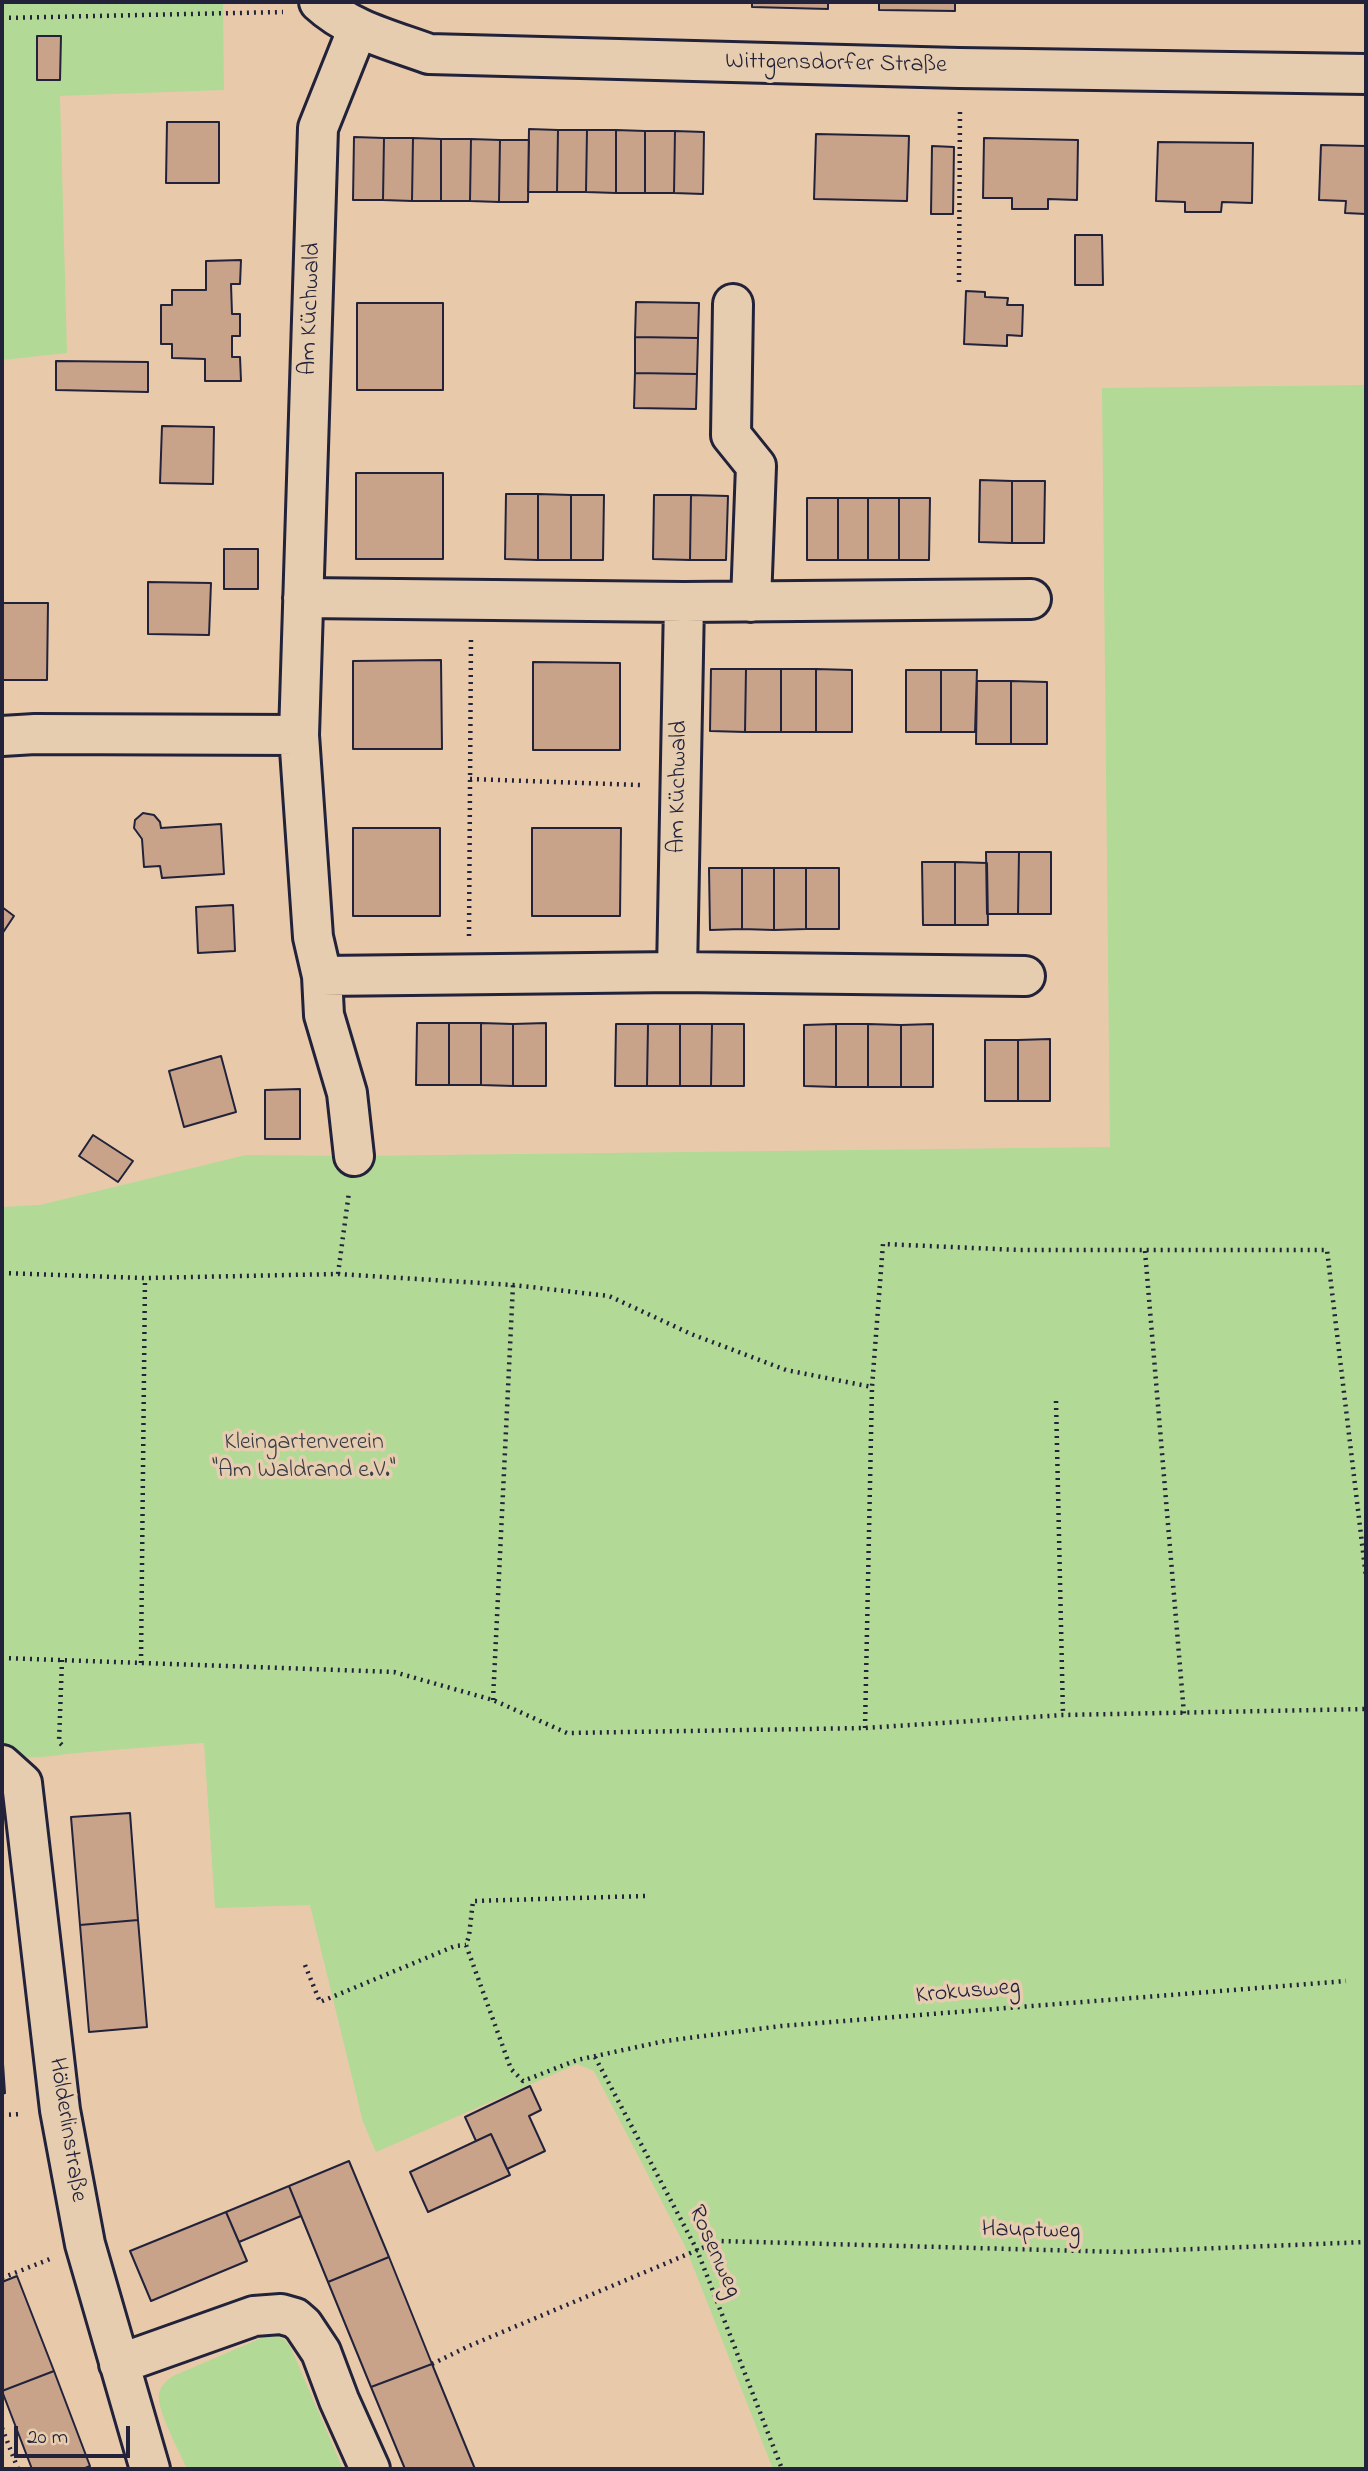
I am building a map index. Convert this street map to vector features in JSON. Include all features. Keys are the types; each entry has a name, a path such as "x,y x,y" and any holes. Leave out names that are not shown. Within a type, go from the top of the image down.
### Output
{"street":[{"name":"Wittgensdorfer Straße","path":"335,14 429,54 959,68 1366,74"},
{"name":"Am Küchwald","path":"335,14 318,128 299,735 313,937 322,976 324,1015 347,1093 354,1156"},
{"path":"733,304 731,435 756,466 751,602"},
{"path":"303,598 684,602 1031,599"},
{"name":"Am Küchwald","path":"677,972 684,602"},
{"path":"2,736 299,735"},
{"path":"322,976 677,972 1025,976"},
{"name":"Hölderlinstraße","path":"12,1774 60,2110 85,2244 150,2469"},
{"path":"120,2364 254,2316 281,2314 295,2318 308,2331 321,2352 370,2469"}],"path":[{"path":"2,18 335,14"},
{"path":"959,282 960,148"},
{"path":"469,944 471,601"},
{"path":"470,779 634,785"},
{"path":"338,1275 354,1156"},
{"path":"865,1728 872,1387 883,1244 1018,1250 1327,1250 1366,1577"},
{"path":"1145,1251 1184,1714"},
{"path":"2,1273 145,1278 338,1275 513,1285 609,1296 691,1334 786,1370 872,1387"},
{"path":"141,1663 145,1278"},
{"path":"493,1700 513,1285"},
{"path":"1056,1401 1063,1716"},
{"path":"2,1658 394,1672 493,1700 566,1733 865,1728 1063,1716 1366,1709"},
{"path":"62,1660 59,1742 65,1748"},
{"path":"306,1965 320,2001 455,1946 466,1945 472,1901 645,1896"},
{"name":"Krokusweg","path":"466,1945 511,2069 516,2077 523,2081 578,2060 665,2040 781,2026 1346,1981"},
{"name":"Rosenweg","path":"595,2057 697,2250 782,2469"},
{"name":"Hauptweg","path":"432,2364 719,2241 1121,2252 1366,2242"},
{"path":"2,2278 85,2244"},
{"path":"2,2428 18,2469"}],"green space":[{"path":"2,2 223,2 224,90 60,96 67,353 2,360"},
{"name":"Kleingartenverein \"Am Waldrand e.V.\"","path":"1366,385 1366,2469 773,2469 685,2246 594,2071 577,2064 376,2152 363,2122 310,1905 215,1908 204,1743 40,1757 2,1753 2,1207 40,1205 246,1155 1110,1147 1102,388"},
{"path":"274,2335 284,2339 291,2348 343,2469 187,2469 161,2410 159,2393 162,2385 173,2376"}],"building":[{"path":"752,2 828,2 828,9 752,7"},
{"path":"879,2 955,2 955,11 879,10"},
{"path":"37,36 61,36 60,80 37,80"},
{"path":"167,122 219,122 219,183 166,183"},
{"path":"529,129 558,130 557,192 528,192"},
{"path":"558,130 587,130 586,192 557,192"},
{"path":"587,130 616,130 616,193 586,192"},
{"path":"616,130 645,131 645,193 616,193"},
{"path":"645,131 675,131 674,193 645,193"},
{"path":"675,131 704,132 703,194 674,193"},
{"path":"816,134 909,136 907,201 814,199"},
{"path":"354,137 384,138 383,200 353,200"},
{"path":"384,138 413,138 412,201 383,200"},
{"path":"413,138 441,139 441,201 412,201"},
{"path":"984,138 1078,140 1077,200 1048,199 1048,209 1012,209 1012,198 983,198"},
{"path":"441,139 471,139 470,201 441,201"},
{"path":"471,139 500,140 499,202 470,201"},
{"path":"500,140 529,140 528,202 499,202"},
{"path":"1158,142 1253,143 1252,203 1222,202 1221,212 1185,212 1185,202 1156,201"},
{"path":"1321,145 1366,146 1366,214 1345,213 1346,201 1319,200"},
{"path":"932,146 954,147 953,214 931,214"},
{"path":"1075,235 1102,235 1103,285 1075,285"},
{"path":"241,260 240,284 231,284 232,314 240,314 240,336 232,336 232,357 240,357 241,381 205,381 205,359 172,358 172,344 161,344 161,305 172,305 172,290 206,290 206,261"},
{"path":"966,291 985,292 985,297 1008,298 1007,305 1023,305 1022,336 1007,335 1007,346 964,344"},
{"path":"636,302 699,303 698,338 635,337"},
{"path":"357,303 443,303 443,390 357,390"},
{"path":"635,337 698,338 697,374 635,373"},
{"path":"56,361 148,362 148,392 56,390"},
{"path":"635,373 697,374 696,409 634,408"},
{"path":"162,426 214,427 213,484 160,483"},
{"path":"356,473 443,473 443,559 356,559"},
{"path":"980,480 1012,481 1012,543 979,542"},
{"path":"1012,481 1045,481 1044,543 1012,543"},
{"path":"506,494 538,494 538,560 505,559"},
{"path":"538,494 571,495 571,560 538,560"},
{"path":"571,495 604,495 603,560 571,560"},
{"path":"654,495 691,495 690,560 653,559"},
{"path":"691,495 728,496 726,560 690,560"},
{"path":"807,498 838,498 838,560 807,560"},
{"path":"838,498 868,498 868,560 838,560"},
{"path":"868,498 899,498 899,560 868,560"},
{"path":"899,498 930,498 929,560 899,560"},
{"path":"224,549 258,549 258,589 224,589"},
{"path":"148,582 211,583 209,635 148,634"},
{"path":"2,603 48,603 47,680 2,680"},
{"path":"441,660 442,749 353,749 353,661"},
{"path":"533,662 620,663 620,750 533,750"},
{"path":"711,669 746,669 745,732 710,731"},
{"path":"746,669 781,669 781,732 745,732"},
{"path":"781,669 816,669 816,732 781,732"},
{"path":"816,669 852,670 852,732 816,732"},
{"path":"906,670 941,670 941,732 906,732"},
{"path":"941,670 977,670 975,732 941,732"},
{"path":"977,681 1011,681 1011,744 976,744"},
{"path":"1011,681 1047,682 1047,744 1011,744"},
{"path":"143,813 154,815 161,828 221,824 224,874 162,878 160,866 144,867 142,839 134,828 135,820"},
{"path":"353,828 440,828 440,916 353,916"},
{"path":"532,828 621,828 620,916 532,916"},
{"path":"986,852 1019,852 1018,914 987,914"},
{"path":"1019,852 1051,852 1051,914 1018,914"},
{"path":"922,862 955,862 955,925 923,925"},
{"path":"955,862 987,863 988,925 955,925"},
{"path":"709,868 742,868 742,929 710,930"},
{"path":"742,868 774,868 774,930 742,929"},
{"path":"774,868 806,868 806,929 774,930"},
{"path":"806,868 839,868 839,929 806,929"},
{"path":"233,905 235,951 198,953 196,907"},
{"path":"2,907 14,916 2,934"},
{"path":"417,1023 449,1023 449,1085 416,1085"},
{"path":"449,1023 481,1023 481,1085 449,1085"},
{"path":"481,1023 513,1024 513,1086 481,1085"},
{"path":"546,1023 546,1086 513,1086 513,1024"},
{"path":"616,1024 648,1024 647,1086 615,1086"},
{"path":"648,1024 680,1024 680,1086 647,1086"},
{"path":"680,1024 712,1024 711,1086 680,1086"},
{"path":"712,1024 744,1024 744,1086 711,1086"},
{"path":"836,1024 836,1087 804,1086 804,1025"},
{"path":"836,1024 868,1024 868,1087 836,1087"},
{"path":"868,1024 901,1025 901,1087 868,1087"},
{"path":"933,1024 933,1087 901,1087 901,1025"},
{"path":"1050,1039 1050,1101 1018,1101 1018,1040"},
{"path":"985,1040 1018,1040 1018,1101 985,1101"},
{"path":"221,1056 236,1112 184,1127 169,1071"},
{"path":"300,1089 300,1139 265,1139 265,1090"},
{"path":"93,1135 133,1161 118,1182 79,1156"},
{"path":"130,1813 138,1920 80,1925 71,1817"},
{"path":"138,1920 147,2027 89,2032 80,1925"},
{"path":"2,2049 5,2093 2,2094"},
{"path":"530,2086 541,2110 529,2116 545,2151 507,2169 491,2134 476,2141 465,2117"},
{"path":"491,2134 510,2175 428,2212 410,2172"},
{"path":"349,2161 389,2257 328,2282 289,2186"},
{"path":"289,2186 301,2216 239,2242 226,2212"},
{"path":"226,2212 247,2261 151,2301 130,2251"},
{"path":"389,2257 432,2364 371,2387 328,2282"},
{"path":"17,2276 54,2371 2,2391 2,2282"},
{"path":"432,2364 475,2469 405,2469 371,2387"},
{"path":"54,2371 90,2466 83,2469 32,2469 2,2391"}]}
